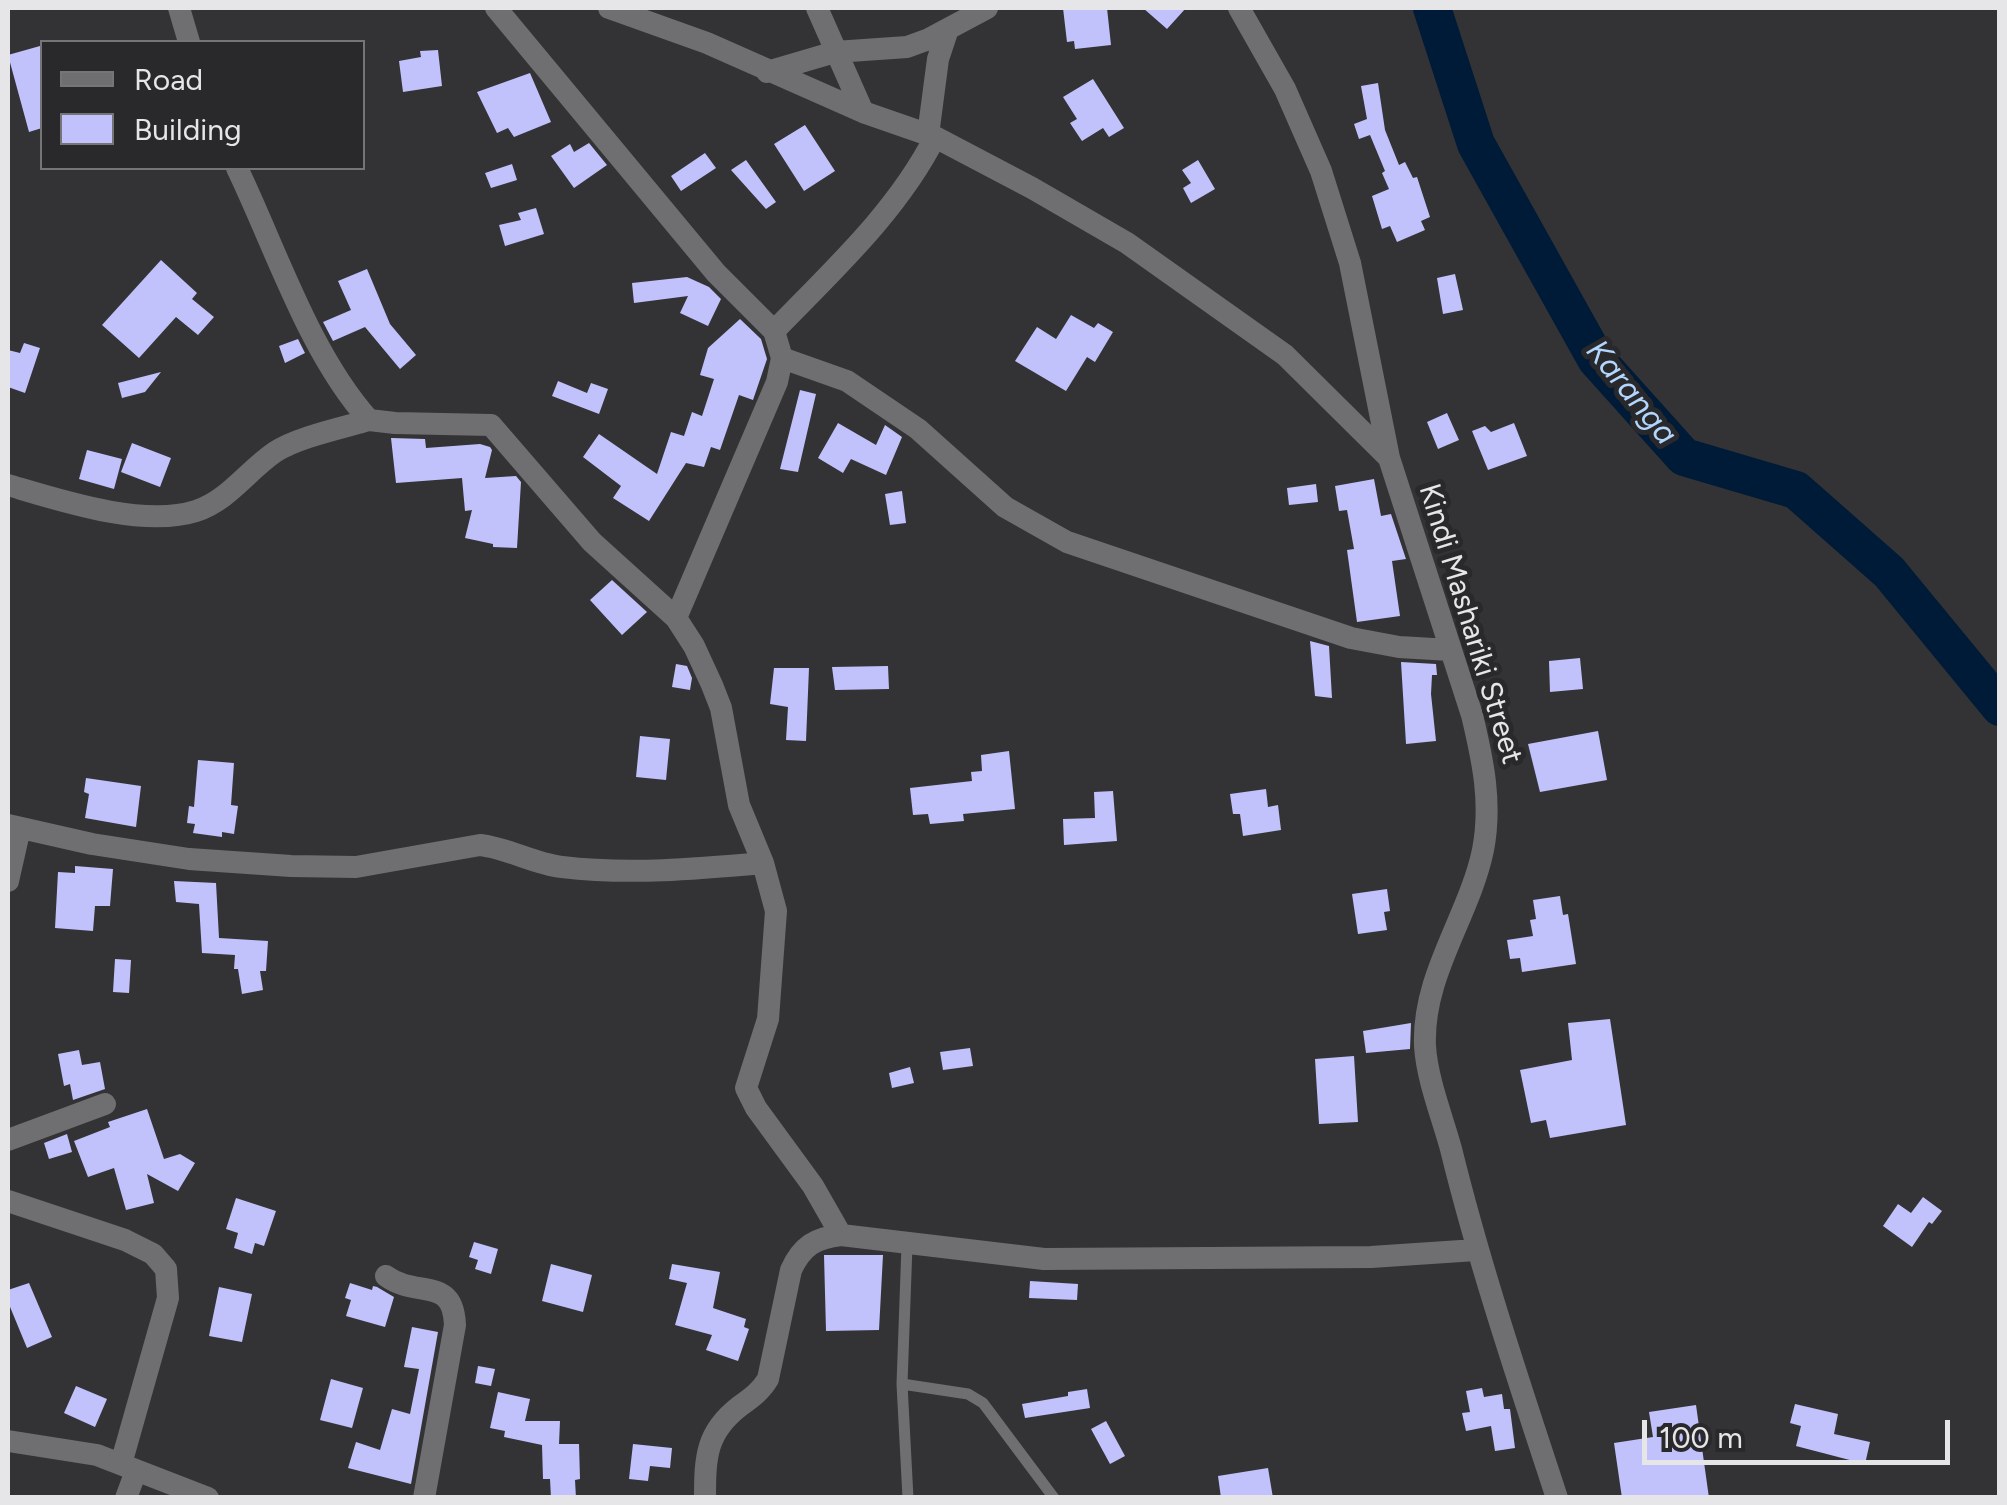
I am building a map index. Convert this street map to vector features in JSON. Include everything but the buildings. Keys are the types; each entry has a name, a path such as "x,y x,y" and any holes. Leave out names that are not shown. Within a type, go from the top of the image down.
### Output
{"street":[{"path":"179,8 188,40"},
{"path":"496,8 716,272 774,331 782,358 765,413 676,618"},
{"path":"609,8 706,43 863,112 932,136 1032,188 1126,243 1285,354 1389,458"},
{"path":"816,8 863,112"},
{"path":"767,72 835,52 907,47 988,8"},
{"name":"Kindi Mashariki Street","path":"1239,8 1285,90 1321,172 1350,263 1389,458 1472,716 1489,806 1482,854 1432,990 1425,1048 1476,1250 1557,1498"},
{"path":"774,331 904,189 932,136 938,59 948,29"},
{"path":"238,170 315,338 344,388 369,420"},
{"path":"782,358 847,381 918,430 1005,507 1067,542 1351,638 1399,647 1450,650"},
{"path":"8,485 135,514 166,516 196,511 227,496 278,450 369,420 492,425 592,542 676,618 694,646 721,708 739,805 763,863 776,911 768,1019 746,1088 756,1108 813,1186 840,1235"},
{"path":"8,881 14,826 92,844 189,859 292,866 356,867 480,845 556,867 601,871 686,870 763,863"},
{"path":"8,1140 105,1104"},
{"path":"8,1201 125,1240 153,1254 166,1269 168,1298 128,1468 126,1498"},
{"path":"705,1498 708,1449 713,1434 723,1420 763,1389 791,1270 798,1254 822,1237 840,1235 1044,1259 1371,1257 1476,1250"},
{"path":"386,1276 408,1288 441,1292 454,1303 456,1324 424,1498"},
{"path":"8,1442 82,1452 208,1498"},
{"path":"150,1498 174,1486"}],"lane":[{"path":"907,1244 902,1384 908,1498"},
{"path":"902,1384 968,1394 984,1404 1054,1498"}],"waterway":[{"name":"Karanga","path":"1432,8 1476,144 1596,359 1684,457 1796,490 1889,572 2000,707"}]}
